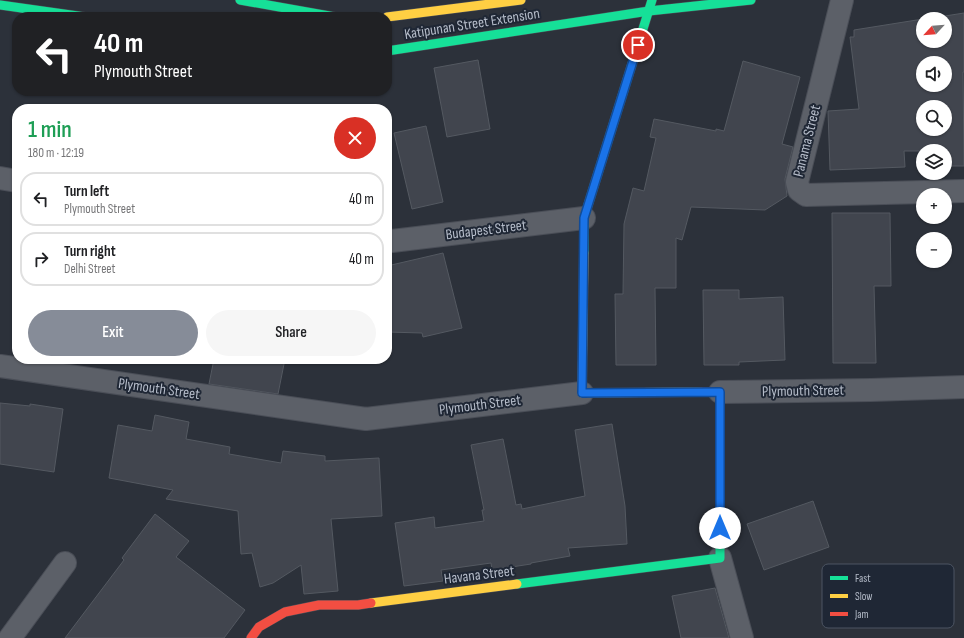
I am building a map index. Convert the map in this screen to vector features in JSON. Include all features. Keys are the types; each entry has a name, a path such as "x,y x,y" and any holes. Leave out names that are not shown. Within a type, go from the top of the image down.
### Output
{"street":[{"path":"240,0 307,12"},
{"name":"Katipunan Street Extension","path":"392,16 521,0"},
{"path":"582,393 584,218 652,0"},
{"name":"Katipunan Street Extension","path":"392,50 649,12 751,0"},
{"name":"Panama Street","path":"842,0 796,182 799,190 806,195 964,191"},
{"path":"0,5 50,12"},
{"path":"0,178 12,180"},
{"name":"Budapest Street","path":"392,240 584,218"},
{"name":"Plymouth Street","path":"0,366 366,418 582,393 871,390 964,387"},
{"path":"720,392 720,558 742,638"},
{"name":"Havana Street","path":"251,638 259,627 285,612 319,605 358,604 720,558"},
{"path":"10,638 65,563"}],"building":[{"path":"964,13 964,166 952,166 952,144 916,144 916,151 904,151 905,167 830,170 828,111 859,109 850,37 854,37 854,30 916,20 916,48 952,48 952,15"},
{"path":"478,60 490,129 447,137 434,68"},
{"path":"743,61 800,77 782,144 793,147 785,179 787,196 765,210 691,207 682,240 676,238 676,288 655,288 656,365 616,365 615,294 623,294 624,224 633,188 644,191 656,138 650,137 654,119 716,131 716,129 724,131"},
{"path":"426,126 443,202 412,209 394,133"},
{"path":"832,213 890,213 891,286 874,286 876,363 833,363"},
{"path":"443,253 462,328 423,337 422,333 392,332 392,265"},
{"path":"703,290 739,290 739,299 783,297 785,360 739,362 739,365 704,365"},
{"path":"213,364 284,364 278,394 209,384"},
{"path":"0,403 30,406 30,404 63,409 54,472 0,464"},
{"path":"155,415 189,422 186,439 230,447 229,454 281,463 283,451 325,456 325,461 379,458 382,516 331,519 338,591 304,594 301,565 273,583 260,587 252,553 241,554 238,511 166,499 173,490 109,478 118,425 152,431"},
{"path":"612,424 625,506 627,544 568,548 570,556 492,570 491,563 441,570 443,581 404,586 395,523 434,517 435,528 484,521 482,510 484,510 471,445 503,439 516,505 521,504 522,509 585,496 575,430"},
{"path":"813,501 829,547 764,570 747,524"},
{"path":"155,514 189,541 176,557 245,610 224,638 65,638 124,560 122,558"},
{"path":"715,588 729,638 681,638 672,596"}],"traffic: fast":[{"path":"240,0 307,12"},
{"path":"584,253 584,218 652,0"},
{"path":"392,50 649,11 751,0"},
{"path":"0,5 50,12"},
{"path":"517,584 720,558 720,479"}],"traffic: slow":[{"path":"392,16 521,0"},
{"path":"584,253 582,393 701,392"},
{"path":"371,603 517,584"}],"traffic: jam":[{"path":"701,392 720,392 720,479"},
{"path":"251,638 259,627 285,612 319,605 358,605 371,603"}],"route":[{"path":"638,45 584,218 582,393 720,392 720,528"}]}
